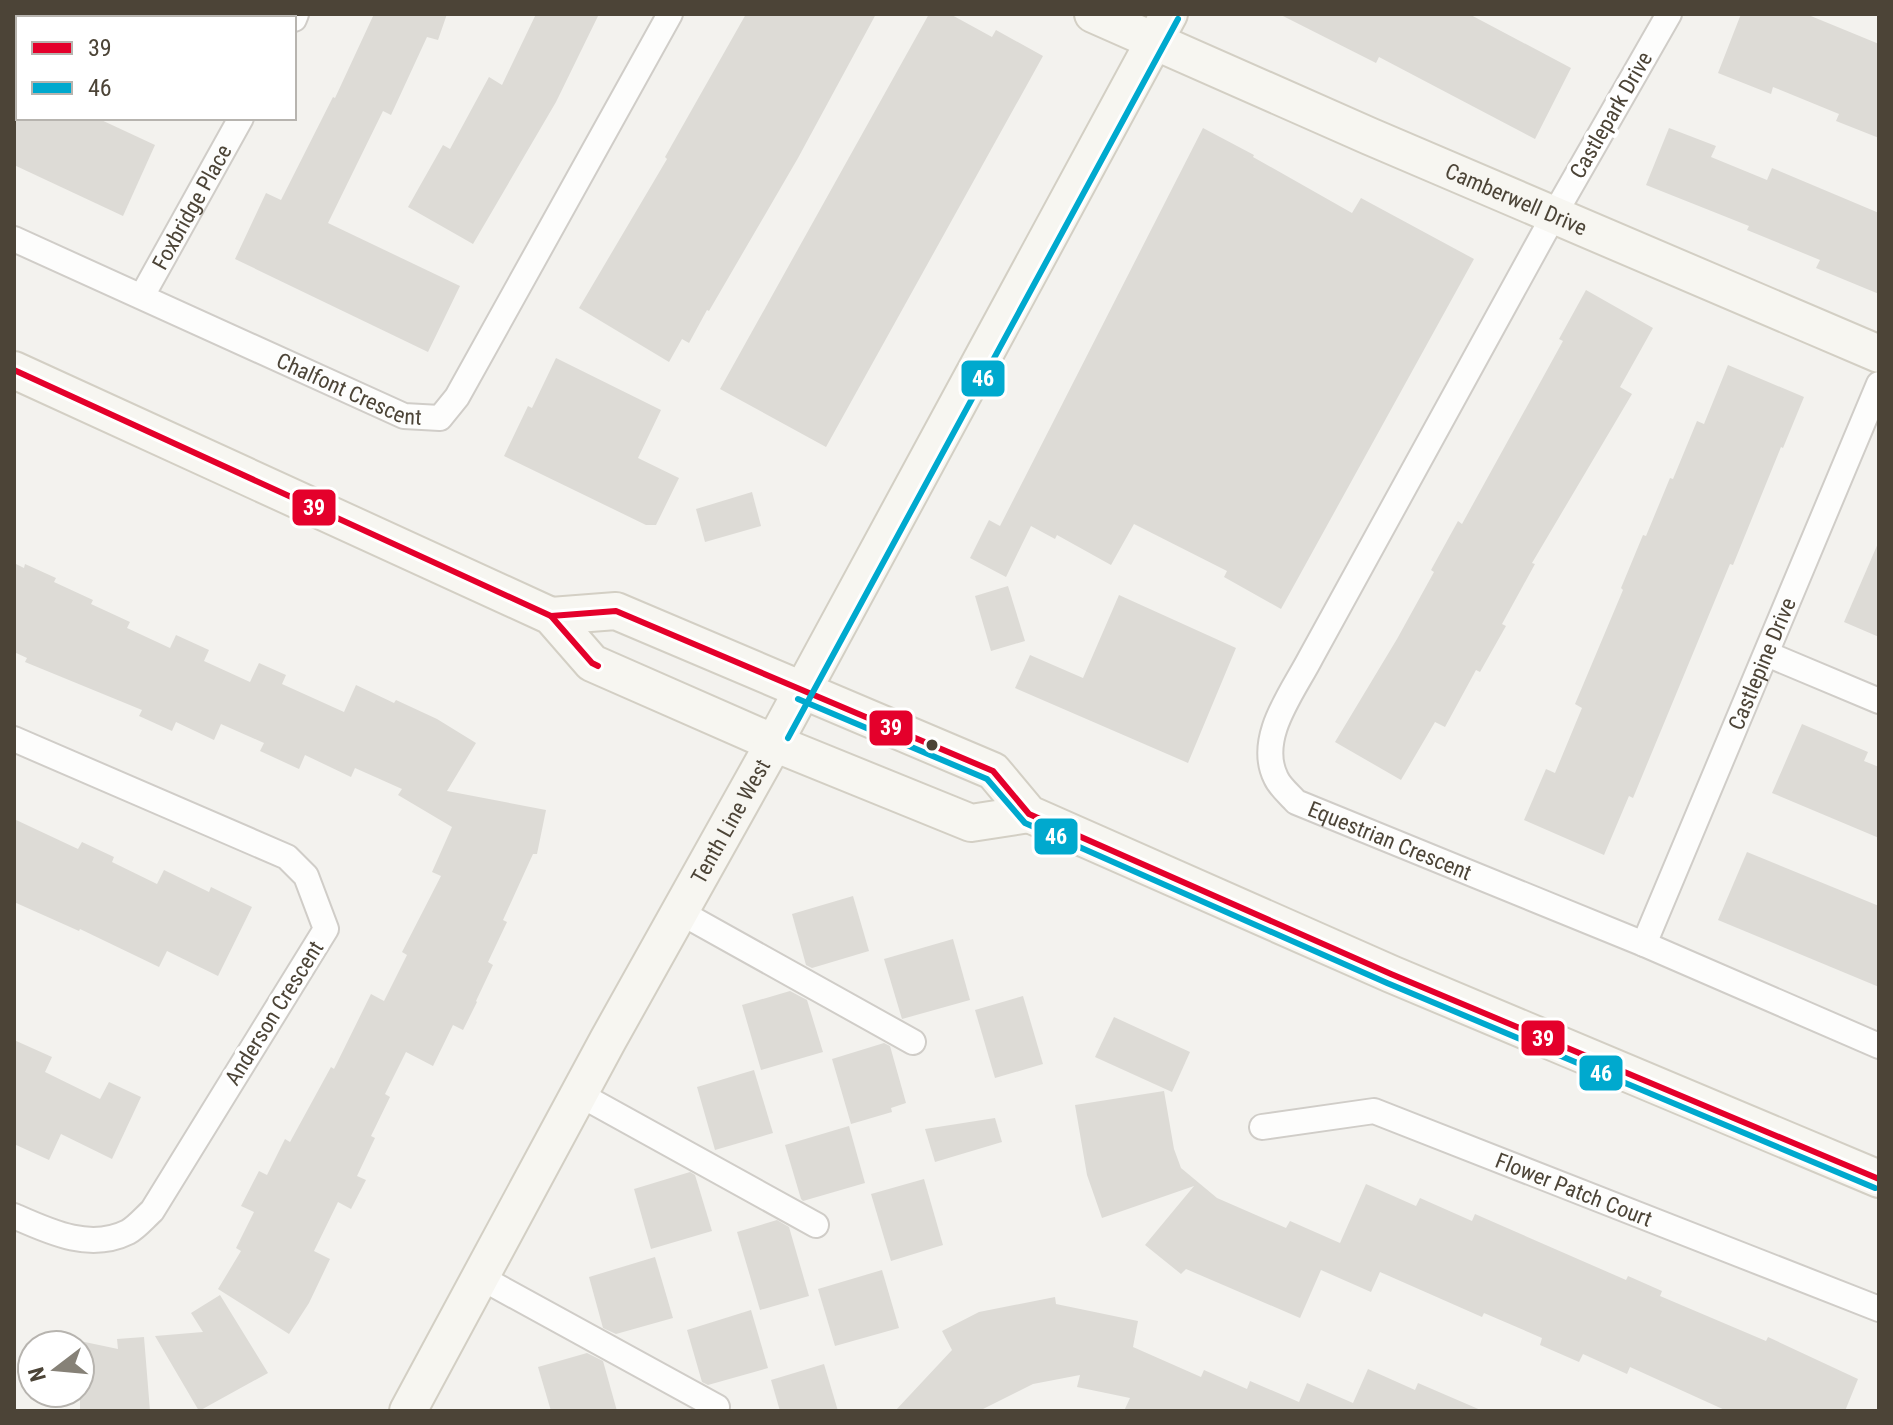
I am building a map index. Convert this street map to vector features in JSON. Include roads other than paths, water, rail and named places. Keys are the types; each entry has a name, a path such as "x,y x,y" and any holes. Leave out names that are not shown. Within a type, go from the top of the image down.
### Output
{"main road":[{"name":"Camberwell Drive","path":"1093,14 1161,28 1554,215 1879,354"},
{"name":"Tenth Line West","path":"408,1411 1161,28"},
{"path":"14,370 551,616 592,663 774,743 971,823 1029,814"},
{"path":"551,616 616,611 993,771 1029,814 1405,980 1879,1179"}],"street":[{"name":"Chalfont Crescent","path":"14,239 404,416 440,418 457,397 670,14"},
{"name":"Castlepark Drive","path":"1554,215 1669,14"},
{"name":"Foxbridge Place","path":"142,296 240,120"},
{"name":"Equestrian Crescent","path":"1554,215 1273,729 1270,758 1276,780 1296,802 1644,944 1879,1046"},
{"name":"Castlepine Drive","path":"1644,944 1879,384"},
{"path":"1767,654 1879,701"},
{"name":"Anderson Crescent","path":"14,739 287,857 306,876 326,929 152,1211 129,1231 93,1241 53,1233 14,1216"},
{"path":"680,912 913,1042"},
{"path":"579,1094 816,1225"},
{"name":"Flower Patch Court","path":"1262,1127 1374,1111 1879,1309"},
{"path":"480,1277 717,1407"}]}
